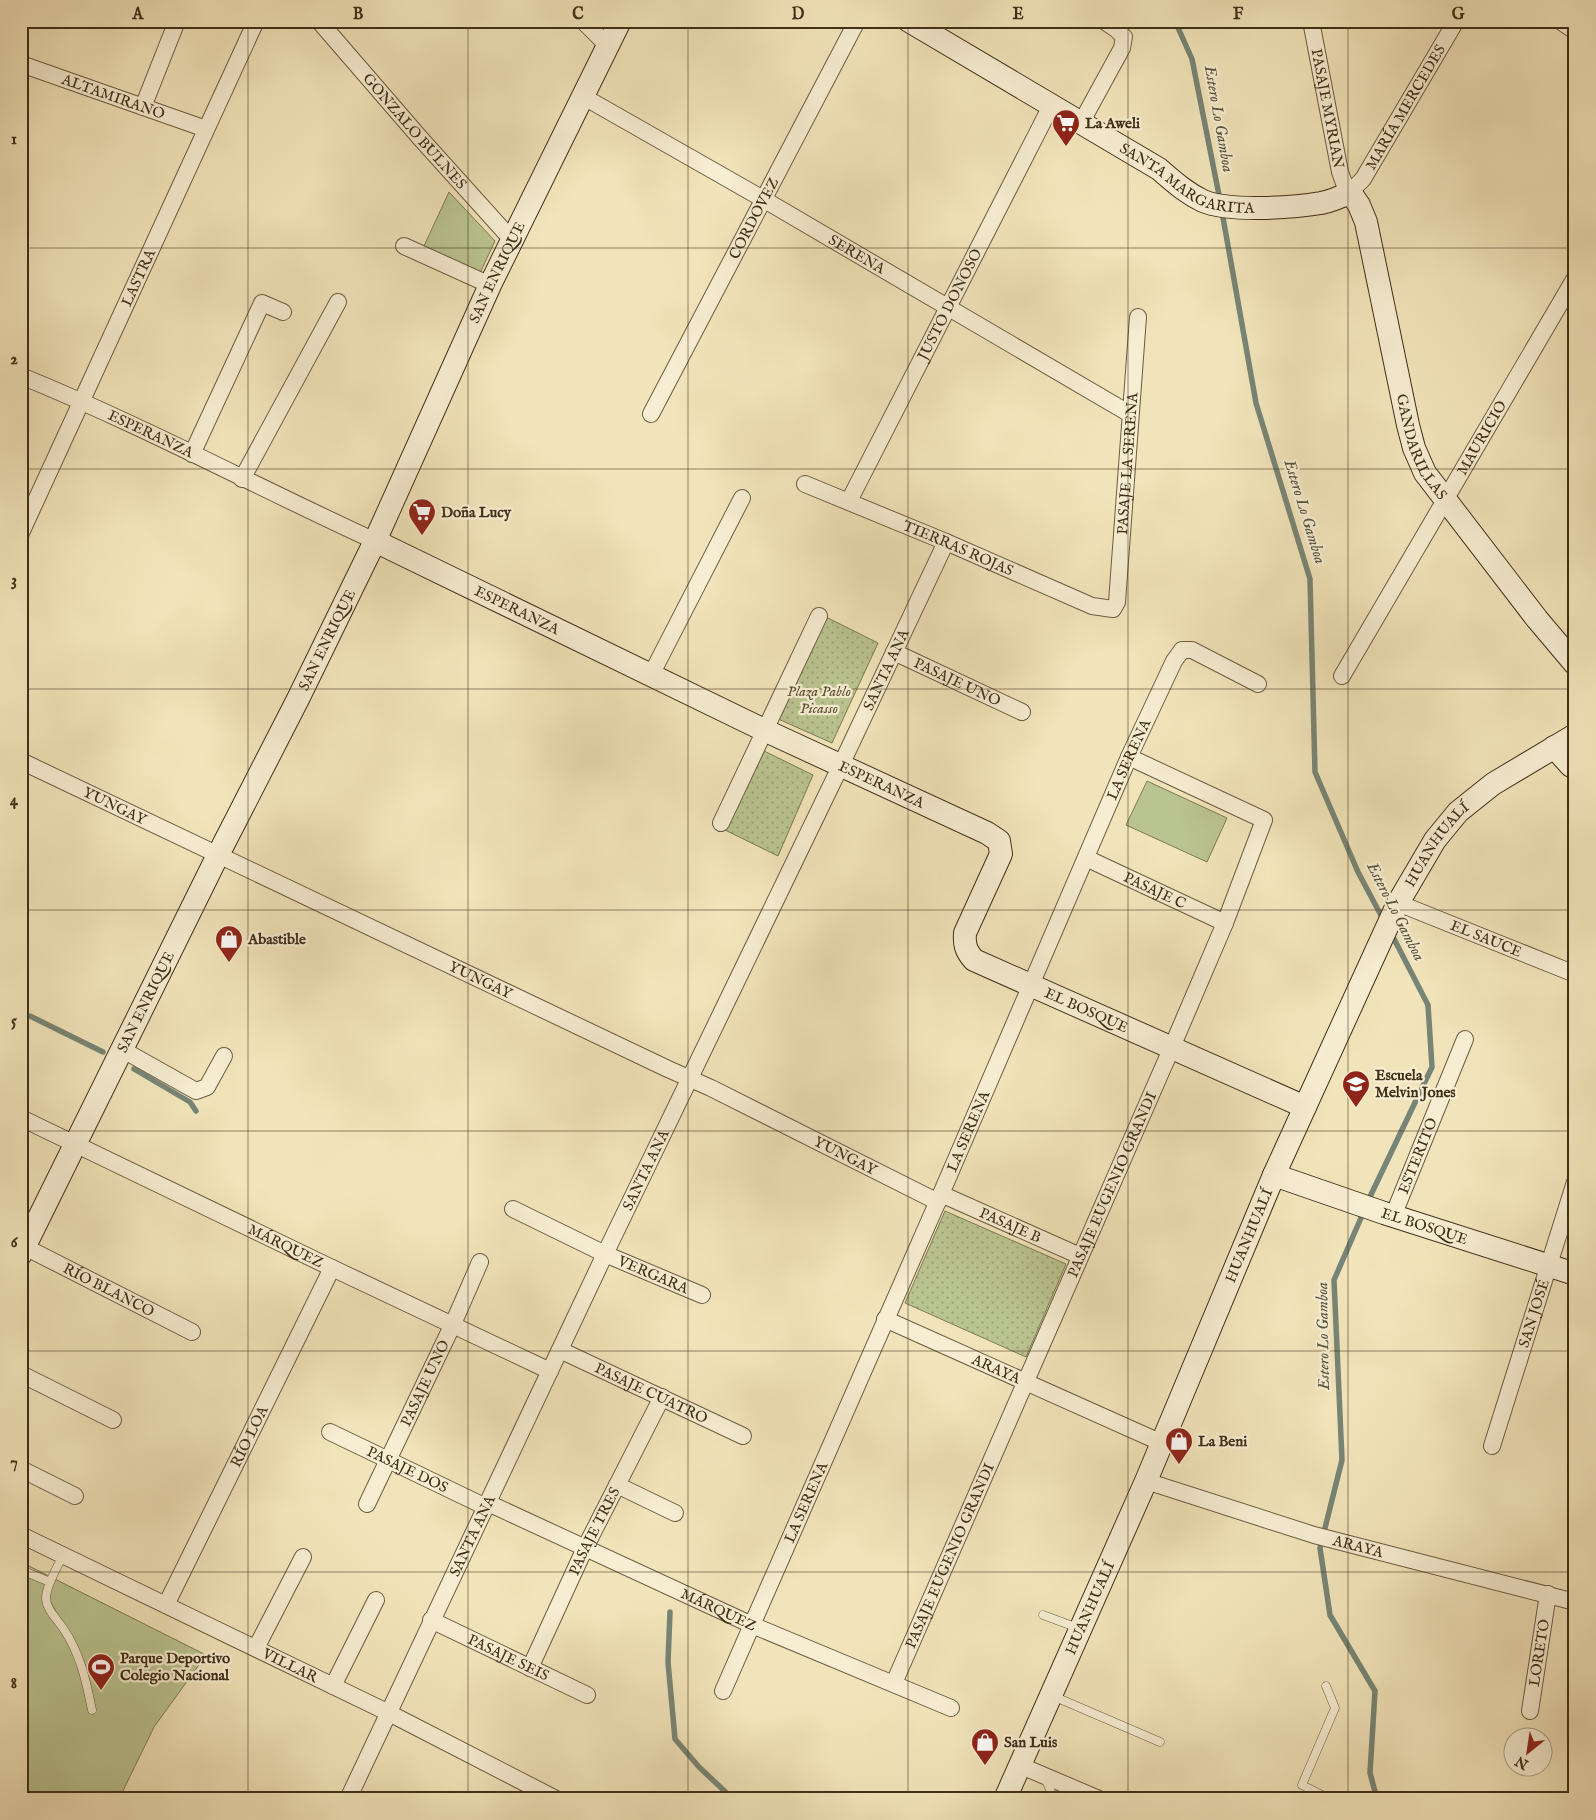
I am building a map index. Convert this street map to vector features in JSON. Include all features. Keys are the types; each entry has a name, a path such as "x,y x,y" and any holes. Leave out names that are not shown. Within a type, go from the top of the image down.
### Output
{"street":[{"path":"143,107 177,21"},
{"name":"LASTRA","path":"21,533 256,21"},
{"name":"GONZALO BULNES","path":"319,21 512,240"},
{"path":"583,21 608,46"},
{"name":"SAN ENRIQUE","path":"23,1250 218,855 298,700 375,541 490,285 620,21"},
{"name":"CORDOVEZ","path":"651,414 858,21"},
{"name":"SANTA MARGARITA","path":"909,21 1159,169 1184,191 1203,201 1218,206 1235,208 1322,202 1350,192"},
{"path":"1081,123 1122,48 1124,38 1104,21"},
{"name":"PASAJE MYRIAN","path":"1311,21 1340,172 1344,184 1350,192"},
{"path":"1560,21 1575,31"},
{"name":"MARÍA MERCEDES","path":"1350,192 1363,179 1454,22"},
{"name":"ALTAMIRANO","path":"21,64 206,129"},
{"name":"SERENA","path":"584,97 763,199 1130,414"},
{"name":"JUSTO DONOSO","path":"849,501 1051,106"},
{"name":"GANDARILLAS","path":"1350,192 1359,204 1366,222 1408,425 1414,448 1425,474 1537,619 1575,664"},
{"path":"404,246 490,285"},
{"name":"MAURICIO","path":"1342,676 1575,278"},
{"path":"242,479 338,302"},
{"path":"192,454 262,303 283,312"},
{"name":"PASAJE LA SERENA","path":"1113,609 1117,602 1138,317"},
{"name":"ESPERANZA","path":"21,376 82,400 764,730 987,833 999,841 1001,854"},
{"name":"TIERRAS ROJAS","path":"805,484 946,542 1092,606 1113,609"},
{"path":"651,675 742,498"},
{"name":"SANTA ANA","path":"348,1799 605,1254 841,765 946,542"},
{"path":"721,823 819,616"},
{"name":"LA SERENA","path":"723,1691 885,1319 940,1198 1129,758 1174,661 1182,650 1192,650 1258,684"},
{"name":"PASAJE UNO","path":"894,652 1022,712"},
{"name":"HUANHUALÍ","path":"1005,1799 1146,1481 1274,1175 1394,910 1435,840 1458,812 1493,784 1575,735"},
{"path":"1554,747 1571,766 1575,767"},
{"name":"PASAJE EUGENIO GRANDI","path":"894,1683 1225,923 1264,820 1129,758"},
{"name":"YUNGAY","path":"21,760 940,1198"},
{"name":"EL BOSQUE","path":"1001,854 965,933 964,943 967,952 974,960 1172,1046 1305,1107"},
{"name":"PASAJE C","path":"1086,858 1225,923"},
{"name":"EL SAUCE","path":"1394,910 1575,974"},
{"name":"ESTERITO","path":"1388,1214 1465,1040"},
{"path":"123,1050 196,1091 208,1087 224,1056"},
{"name":"MÁRQUEZ","path":"21,1118 550,1371"},
{"name":"EL BOSQUE","path":"1274,1175 1575,1274"},
{"name":"SAN JOSÉ","path":"1492,1446 1575,1182"},
{"name":"PASAJE B","path":"940,1198 1080,1256"},
{"name":"VERGARA","path":"513,1209 605,1254 702,1295"},
{"name":"RÍO BLANCO","path":"23,1250 192,1332"},
{"name":"PASAJE UNO","path":"367,1504 453,1324 480,1262"},
{"name":"RÍO LOA","path":"166,1605 332,1268"},
{"name":"ARAYA","path":"885,1319 1162,1443"},
{"name":"PASAJE CUATRO","path":"560,1350 743,1436"},
{"path":"21,1374 113,1420"},
{"name":"PASAJE TRES","path":"530,1668 585,1548 662,1397"},
{"name":"PASAJE DOS","path":"330,1432 487,1505"},
{"path":"21,1469 75,1496"},
{"name":"ARAYA","path":"1146,1481 1314,1535 1575,1602"},
{"path":"617,1485 675,1513"},
{"name":"MÁRQUEZ","path":"487,1505 752,1625 951,1708"},
{"name":"VILLAR","path":"21,1535 388,1713 556,1799"},
{"path":"256,1648 302,1557"},
{"name":"LORETO","path":"1530,1711 1548,1594"},
{"path":"333,1686 376,1600"},
{"name":"PASAJE SEIS","path":"432,1620 588,1695"},
{"path":"1019,1765 1099,1799"}],"lane":[{"path":"63,1555 50,1582 46,1598 50,1611 74,1644 86,1680 92,1710"},
{"path":"21,1570 50,1582"},
{"path":"1043,1615 1080,1629"},
{"path":"1326,1686 1335,1708 1302,1785 1330,1799"},
{"path":"1051,1695 1160,1742"},
{"path":"1044,1776 1054,1799"}],"green space":[{"path":"449,192 495,241 480,273 424,246"},
{"name":"Plaza Pablo Picasso","path":"826,617 878,643 832,743 776,718"},
{"name":"Plaza Pablo Picasso","path":"762,750 813,775 778,856 725,830"},
{"path":"1147,781 1227,818 1207,862 1126,825"},
{"path":"945,1211 1066,1264 1026,1357 905,1303"},
{"name":"Parque Deportivo Colegio Nacional","path":"21,1562 206,1655 154,1727 119,1799 21,1799"}],"waterway":[{"name":"Estero Lo Gamboa","path":"1175,21 1192,59 1220,200"},
{"name":"Estero Lo Gamboa","path":"1222,212 1256,403 1310,579 1315,772 1358,872 1384,921"},
{"name":"Estero Lo Gamboa","path":"1367,1203 1432,1067 1428,1005 1391,933"},
{"path":"30,1016 103,1052"},
{"path":"134,1069 190,1102 196,1111"},
{"name":"Estero Lo Gamboa","path":"1364,1211 1334,1280 1342,1460 1320,1548 1330,1615 1375,1691 1370,1773 1377,1799"},
{"path":"670,1612 668,1662 675,1739 699,1767 733,1799"}],"place":[{"name":"La Aweli","path":"1066,147"},
{"name":"Doña Lucy","path":"422,536"},
{"name":"Abastible","path":"229,963"},
{"name":"Escuela Melvin Jones","path":"1356,1108"},
{"name":"La Beni","path":"1179,1465"},
{"name":"Parque Deportivo Colegio Nacional","path":"101,1691"},
{"name":"San Luis","path":"985,1766"}]}
